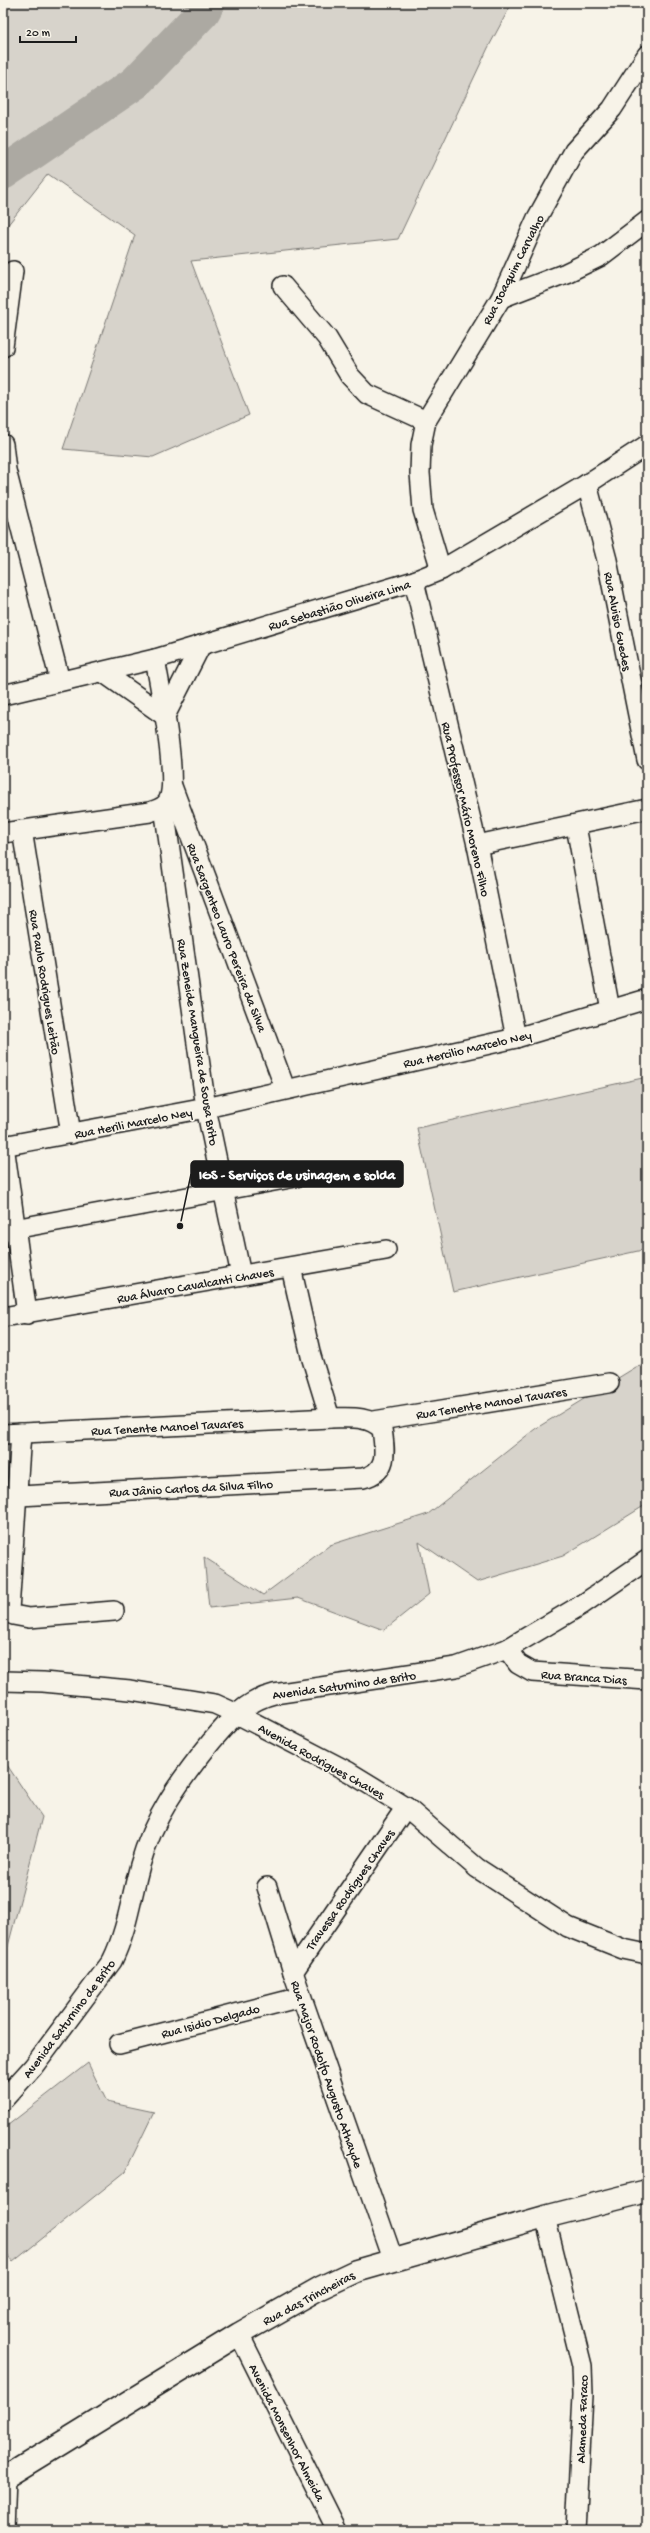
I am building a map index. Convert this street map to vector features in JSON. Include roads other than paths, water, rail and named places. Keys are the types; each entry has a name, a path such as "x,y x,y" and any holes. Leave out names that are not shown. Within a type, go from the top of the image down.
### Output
{"main road":[{"name":"Rua das Trincheiras","path":"4,2478 239,2334 320,2288 356,2271 393,2259 545,2217 647,2191"}],"street":[{"name":"Rua Joaquim Carvalho","path":"441,570 422,502 420,473 421,445 426,420 501,298 537,218 574,151 612,109 647,55"},
{"path":"501,298 566,273 601,256 647,221"},
{"path":"3,347 13,271"},
{"path":"283,286 327,338 350,376 366,394 426,420"},
{"path":"3,444 6,470 60,681"},
{"name":"Rua Sebastião Oliveira Lima","path":"3,695 155,659 414,581 441,570 587,484 647,445"},
{"name":"Rua Aluisio Guedes","path":"587,484 607,560 647,760"},
{"name":"Rua Professor Mário Moreno Filho","path":"414,581 477,846 516,1038"},
{"path":"165,716 201,645"},
{"path":"3,833 150,812 164,807 169,800 172,786 165,716 155,659"},
{"path":"104,672 165,716"},
{"name":"Rua Sargenteo Lauro Pereira da Silva","path":"172,786 285,1088"},
{"name":"Rua Zeneide Mangueira de Sousa Brito","path":"164,807 206,1108 241,1275"},
{"path":"477,846 576,826 647,809"},
{"path":"576,826 610,1010"},
{"name":"Rua Paulo Rodrigues Leitão","path":"22,830 71,1134"},
{"name":"Rua Hercilio Marcelo Ney","path":"285,1088 516,1038 647,999"},
{"name":"Rua Herili Marcelo Ney","path":"4,1146 206,1108 285,1088"},
{"path":"4,1146 10,1230 28,1314"},
{"path":"10,1230 317,1173"},
{"name":"Rua Álvaro Cavalcanti Chaves","path":"3,1317 28,1314 386,1250"},
{"path":"291,1267 311,1356 330,1418"},
{"name":"Rua Tenente Manoel Tavares","path":"12,1433 330,1418 374,1421 609,1383"},
{"name":"Rua Jânio Carlos da Silva Filho","path":"19,1496 363,1478 374,1476 380,1471 382,1466 382,1429 374,1421"},
{"path":"12,1433 19,1496 9,1610 13,1615 29,1618 114,1610"},
{"name":"Avenida Saturnino de Brito","path":"3,2100 33,2067 112,1961 119,1947 131,1908 140,1864 162,1810 187,1771 235,1713 258,1698 274,1694 456,1667 507,1649 583,1604 647,1560"},
{"name":"Rua Branca Dias","path":"507,1649 518,1664 532,1672 647,1680"},
{"name":"Avenida Rodrigues Chaves","path":"3,1681 43,1682 130,1690 214,1704 235,1713 349,1772 406,1807 477,1868 568,1927 623,1949 647,1954"},
{"name":"Travessa Rodrigues Chaves","path":"292,1972 406,1807"},
{"name":"Rua Major Rodolfo Augusto Athayde","path":"267,1887 292,1972 393,2259"},
{"name":"Rua Isidio Delgado","path":"119,2044 301,1997"},
{"name":"Alameda Faraco","path":"545,2217 582,2366 583,2395 576,2530"},
{"name":"Avenida Monsenhor Almeida","path":"239,2334 337,2530"},
{"path":"4,2478 4,2530"}],"waterway":[{"path":"189,3 203,12"},
{"path":"3,173 135,83 203,12 208,3"}],"place":[{"name":"IGS - Serviços de usinagem e solda","path":"180,1226"}]}
